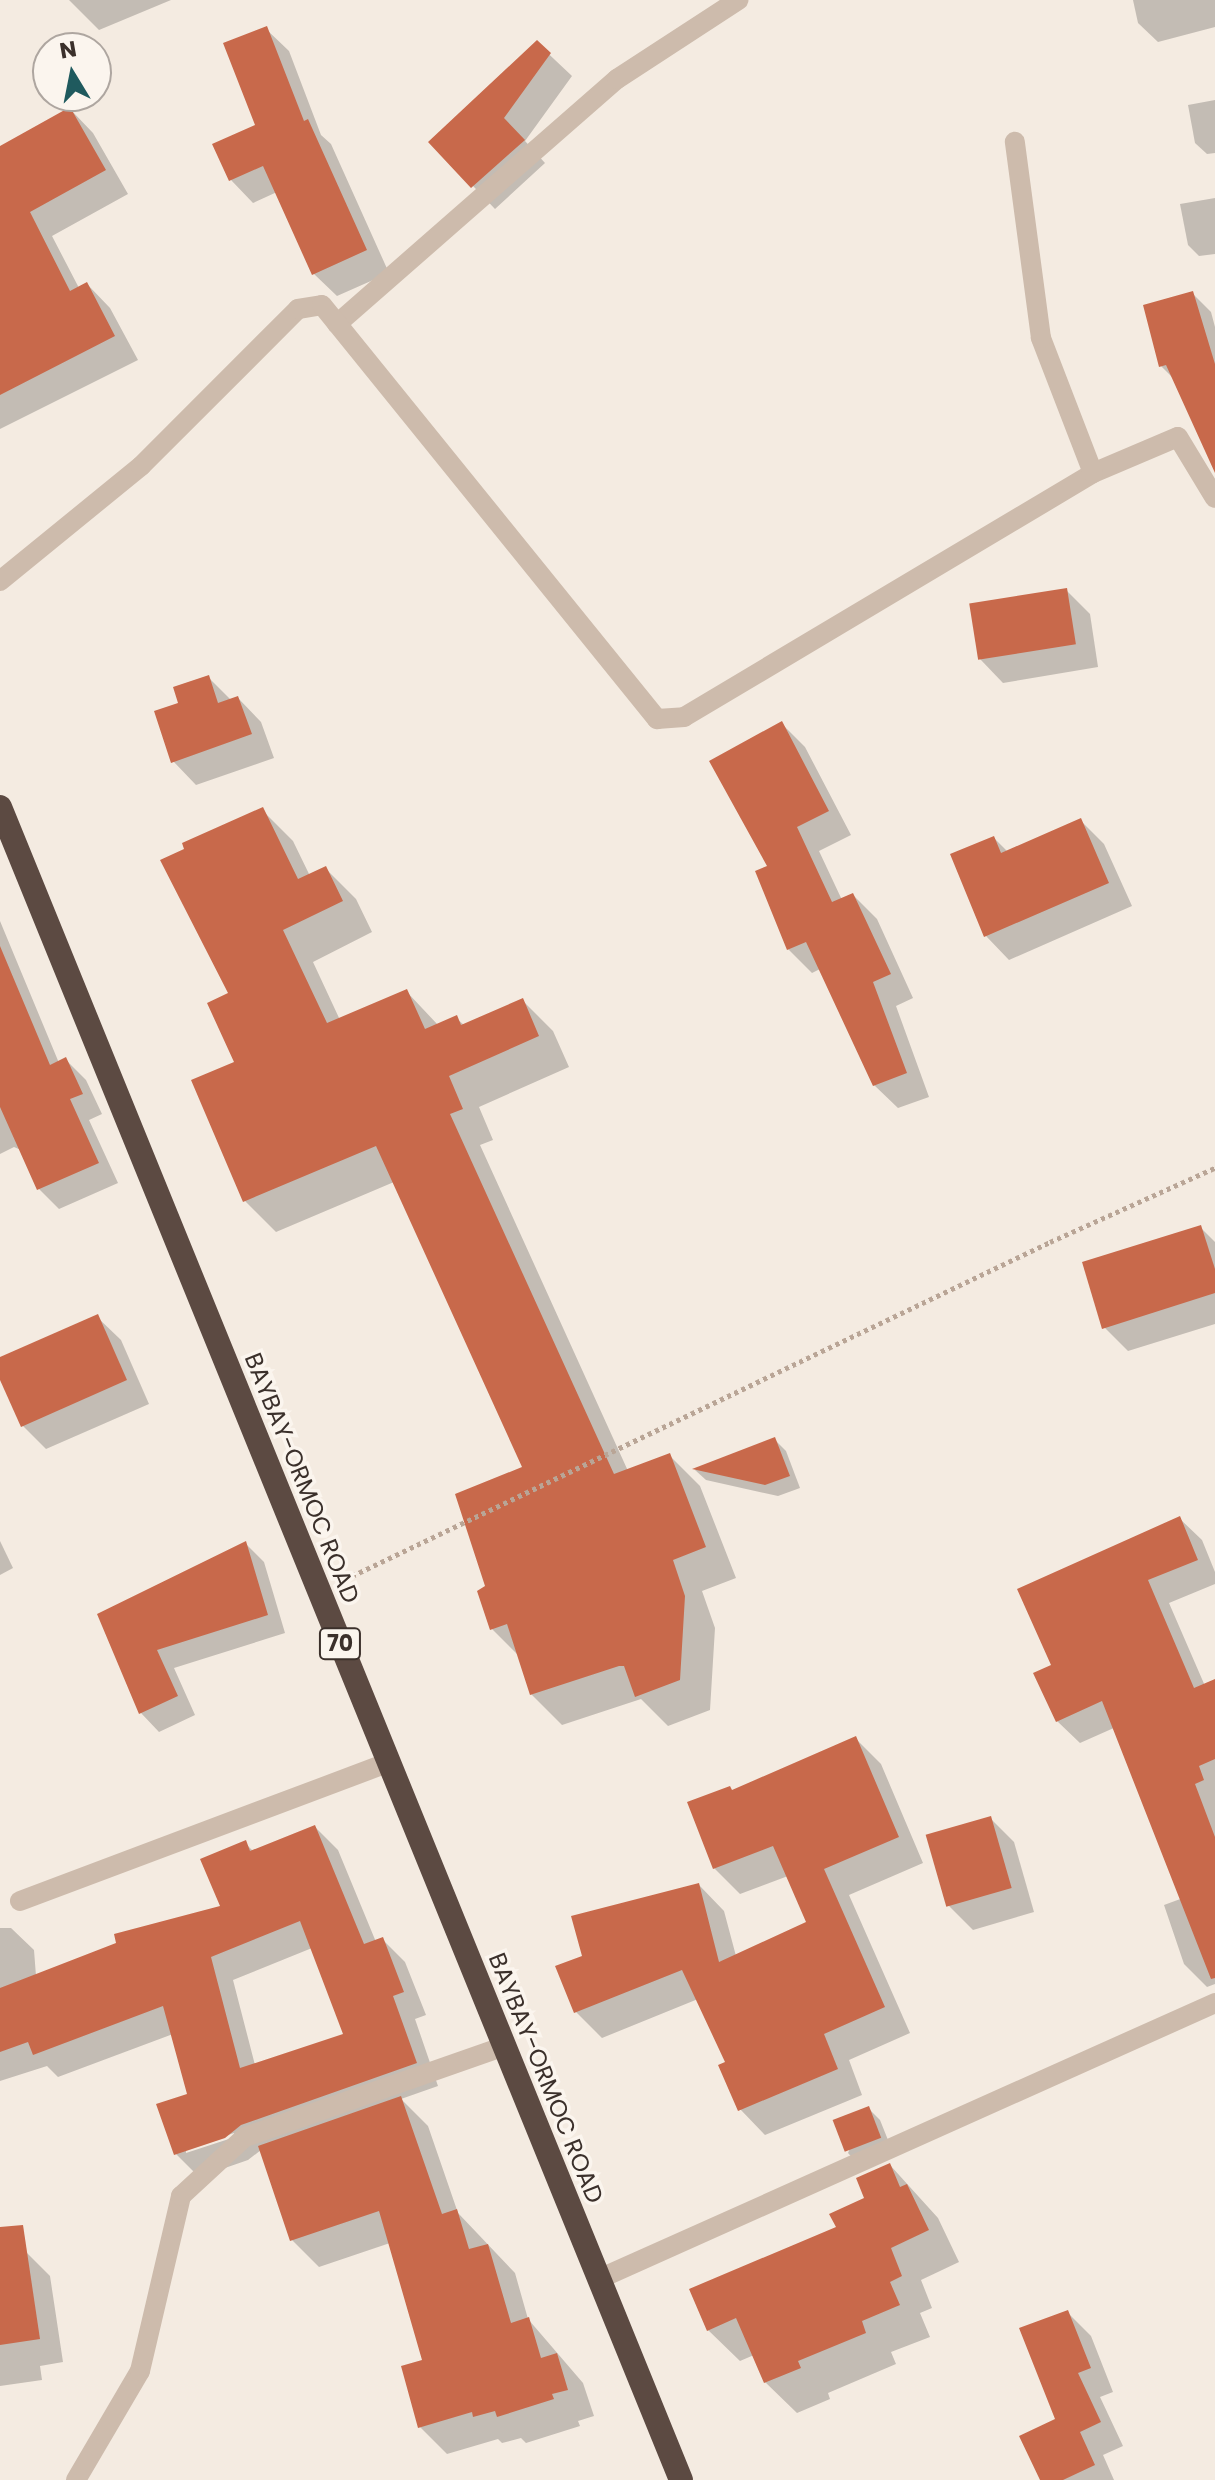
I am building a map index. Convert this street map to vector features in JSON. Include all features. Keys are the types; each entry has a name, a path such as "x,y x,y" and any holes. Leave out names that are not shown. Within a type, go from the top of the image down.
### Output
{"highway":[{"name":"BAYBAY-ORMOC ROAD","path":"0,807 502,2047 681,2480"}],"street":[{"path":"337,324 617,79 738,0"},
{"path":"1015,142 1041,338 1093,473"},
{"path":"0,581 141,466 298,309 322,305 657,719 684,717 1093,473 1178,437 1215,498"},
{"path":"20,1901 388,1763"},
{"path":"599,2279 1215,2003"},
{"path":"76,2480 140,2371 181,2196 245,2137 502,2047"}],"path":[{"path":"319,1592 1036,1249 1215,1168"}],"building":[{"path":"267,26 304,121 308,119 367,250 312,275 263,166 229,181 212,144 255,125 223,43"},
{"path":"537,40 551,53 504,118 525,140 471,188 428,142"},
{"path":"61,112 73,112 106,170 30,212 70,291 87,282 115,336 0,395 0,146"},
{"path":"1193,291 1215,364 1215,473 1166,365 1159,367 1143,305"},
{"path":"1067,588 1076,644 978,660 969,603"},
{"path":"209,675 218,703 238,696 252,734 171,763 154,711 178,703 173,687"},
{"path":"782,721 829,811 797,827 832,902 853,893 891,974 873,982 907,1073 873,1086 806,942 787,950 755,871 767,866 709,761"},
{"path":"263,807 298,879 326,866 343,901 283,930 327,1023 407,989 425,1029 457,1015 461,1025 523,998 539,1036 449,1076 463,1109 450,1114 614,1474 670,1453 706,1547 673,1560 685,1596 680,1680 635,1697 624,1666 619,1666 530,1695 507,1624 490,1630 477,1591 485,1586 455,1494 522,1467 376,1146 243,1202 191,1080 234,1062 207,1003 228,993 160,860 184,849 182,843"},
{"path":"1081,818 1109,883 984,937 950,854 994,836 1001,853"},
{"path":"0,946 50,1065 66,1057 83,1094 70,1099 99,1163 37,1190 0,1107"},
{"path":"1201,1225 1215,1269 1215,1293 1102,1329 1082,1262"},
{"path":"98,1314 127,1380 21,1427 0,1380 0,1357"},
{"path":"775,1437 790,1476 765,1485 692,1469"},
{"path":"1180,1516 1198,1560 1148,1580 1194,1688 1215,1679 1215,1759 1199,1766 1204,1780 1195,1784 1215,1837 1215,1978 1211,1979 1102,1701 1056,1722 1033,1673 1051,1665 1017,1589"},
{"path":"246,1541 268,1615 157,1650 178,1696 139,1714 97,1614"},
{"path":"856,1736 899,1837 824,1869 885,2007 824,2034 838,2069 738,2111 718,2065 725,2062 682,1970 574,2013 555,1966 582,1956 571,1916 699,1883 719,1962 806,1922 773,1846 713,1869 687,1802 730,1786 732,1790"},
{"path":"991,1816 1012,1888 946,1907 926,1835"},
{"path":"315,1825 364,1944 383,1937 404,1992 393,1996 417,2063 241,2125 225,2138 174,2155 156,2104 187,2094 163,2006 33,2055 28,2042 0,2052 0,1988 116,1943 114,1934 220,1906 200,1859 246,1840 250,1851","holes":["300,1921 343,2034 240,2068 211,1957"]},
{"path":"401,2096 442,2214 457,2209 469,2249 488,2244 511,2323 529,2317 541,2358 557,2353 568,2390 552,2394 554,2399 497,2417 495,2411 473,2417 472,2412 418,2428 401,2366 422,2360 379,2211 290,2241 258,2146"},
{"path":"869,2106 881,2138 845,2152 833,2120"},
{"path":"890,2163 900,2187 907,2184 929,2230 891,2248 902,2276 890,2282 900,2305 862,2321 866,2333 798,2361 801,2368 764,2383 736,2318 707,2331 689,2289 836,2227 829,2214 864,2198 856,2178"},
{"path":"23,2225 40,2339 0,2345 0,2227"},
{"path":"1068,2310 1091,2368 1078,2373 1101,2422 1080,2432 1095,2465 1063,2480 1040,2480 1019,2436 1055,2419 1019,2328"}]}
